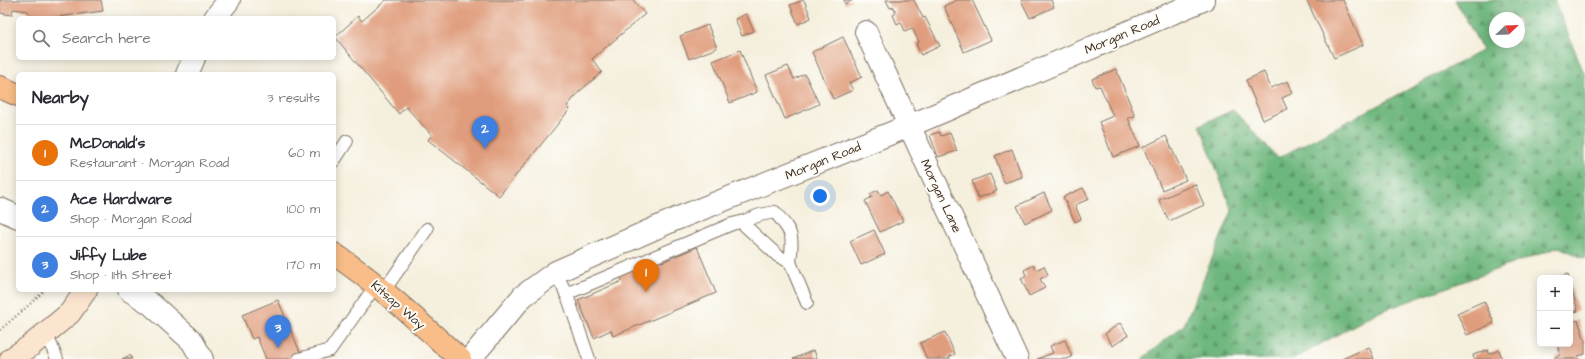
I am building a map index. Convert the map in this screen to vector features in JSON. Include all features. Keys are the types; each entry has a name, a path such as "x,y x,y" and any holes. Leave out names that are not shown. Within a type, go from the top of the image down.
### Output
{"main road":[{"path":"0,87 16,94"},
{"name":"Kitsap Way","path":"336,256 379,288 460,359"},
{"path":"11,359 29,347 70,313 85,292"}],"street":[{"path":"217,16 229,0"},
{"name":"Morgan Road","path":"470,359 523,296 556,272 676,219 909,126 1203,0"},
{"name":"Morgan Lane","path":"866,32 1017,359"},
{"path":"188,72 193,60"},
{"path":"0,209 16,216"},
{"path":"132,292 151,304 192,341 202,359"}],"lane":[{"path":"336,158 347,141"},
{"path":"566,294 741,222 760,215 775,212 790,231 792,247 790,262 807,303"},
{"path":"741,222 778,256 790,262"},
{"path":"301,358 330,350 427,229"},
{"path":"556,272 566,294 589,359"},
{"path":"46,333 58,359"}],"path":[{"path":"0,330 43,292"}],"green space":[{"path":"1455,0 1554,0 1585,75 1585,259 1559,247 1376,313 1294,359 1142,359 1184,325 1232,211 1200,125 1233,110 1278,158 1483,50"}],"building":[{"path":"0,0 101,0 103,11 64,16 29,16 28,11 13,9 12,15 0,13"},
{"path":"386,0 633,0 645,14 592,59 602,72 580,91 567,106 570,109 499,196 428,140 432,135 406,107 399,114 336,38 336,36 358,16 362,21"},
{"path":"804,0 811,18 798,24 790,5"},
{"path":"844,0 853,0 845,4"},
{"path":"886,0 914,0 923,18 925,17 940,46 921,55 916,44 919,42 912,28 905,31 901,22 897,24 893,15 896,13 894,7 890,8"},
{"path":"957,0 972,0 991,40 964,52 944,6"},
{"path":"1021,0 1051,0 1054,7 1030,18"},
{"path":"1343,0 1363,45 1334,58 1307,1"},
{"path":"746,14 754,31 742,36 735,19"},
{"path":"708,25 717,48 689,59 680,36"},
{"path":"843,37 862,77 849,83 853,90 833,99 812,52"},
{"path":"740,50 757,92 730,103 713,61"},
{"path":"788,66 794,79 805,74 819,104 785,119 766,75"},
{"path":"1116,69 1135,116 1128,118 1140,146 1113,157 1099,122 1113,116 1100,86 1095,87 1092,79"},
{"path":"1264,72 1271,88 1288,81 1293,93 1282,98 1287,109 1263,120 1246,80"},
{"path":"939,132 941,136 950,133 957,151 938,157 930,135"},
{"path":"1166,136 1186,180 1162,190 1143,147"},
{"path":"1012,149 1022,177 1004,183 995,156"},
{"path":"990,174 997,191 978,198 972,181"},
{"path":"1195,184 1204,205 1169,221 1159,200"},
{"path":"1083,188 1089,199 1075,205 1081,219 1075,222 1063,197"},
{"path":"878,190 881,195 888,191 903,221 880,232 865,201 872,197 870,194"},
{"path":"1044,193 1052,210 1025,223 1017,206"},
{"path":"874,230 885,254 861,265 850,241"},
{"path":"697,247 716,293 613,336 611,330 594,338 578,300 622,281 618,273 660,256 662,262"},
{"path":"1034,265 1036,270 1044,266 1048,275 1040,279 1045,288 1029,296 1021,278 1026,276 1024,270"},
{"path":"1573,294 1578,311 1573,312"},
{"path":"278,300 303,359 266,359 257,337 252,339 242,315"},
{"path":"1484,301 1494,323 1467,335 1457,313"},
{"path":"1578,320 1585,341 1585,354 1578,356 1579,359 1555,359 1555,357 1560,355 1558,347 1573,347 1573,322"},
{"path":"1120,323 1128,335 1113,346 1105,334"},
{"path":"945,332 955,354 949,357 950,359 927,359 920,343"},
{"path":"1065,340 1072,357 1067,359 1037,359 1053,353 1050,346"},
{"path":"1369,347 1374,359 1342,359"},
{"path":"814,350 817,359 793,359"},
{"path":"1488,350 1489,354 1499,350 1502,359 1474,359 1473,355"},
{"path":"130,355 132,359 122,359"}],"place":[{"name":"Ace Hardware","path":"485,149"},
{"name":"McDonald's","path":"646,292"},
{"name":"Jiffy Lube","path":"278,348"}]}
